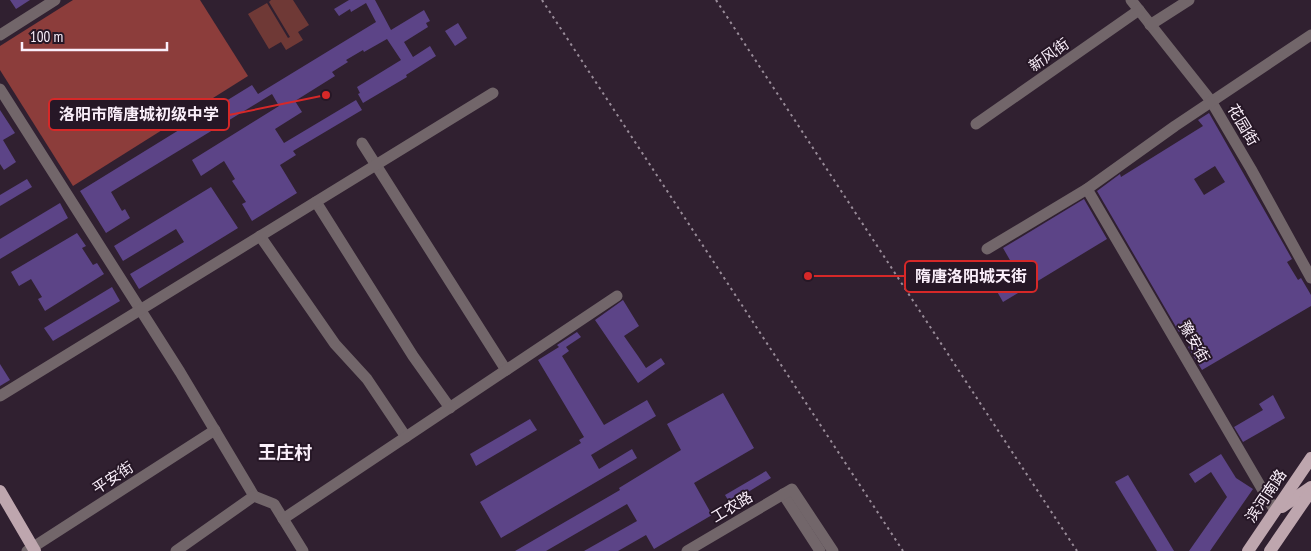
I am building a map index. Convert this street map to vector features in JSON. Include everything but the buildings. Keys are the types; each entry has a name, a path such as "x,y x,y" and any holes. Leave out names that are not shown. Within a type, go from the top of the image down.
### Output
{"main road":[{"name":"滨河南路","path":"1248,551 1311,458"},
{"path":"1238,551 1255,526 1311,489"},
{"path":"1270,551 1311,489"},
{"path":"0,491 32,550"},
{"path":"1280,551 1285,544 1291,520"}],"street":[{"path":"0,34 54,0"},
{"name":"花园街","path":"1131,0 1211,102 1251,169 1311,278"},
{"path":"1150,24 1189,0"},
{"name":"新风街","path":"976,124 1139,10"},
{"path":"987,250 1087,189 1311,35"},
{"path":"0,88 141,310 254,496 274,504 303,551"},
{"path":"0,396 493,93"},
{"path":"362,143 506,370"},
{"name":"豫安街","path":"1087,189 1275,511"},
{"path":"316,202 414,356 450,408"},
{"path":"260,236 335,344 367,380 406,437"},
{"path":"283,519 617,296"},
{"name":"平安街","path":"32,550 215,430"},
{"path":"789,495 820,551"},
{"path":"789,495 833,551"},
{"name":"工农路","path":"687,551 789,495"},
{"name":"工农路","path":"701,551 789,495"},
{"path":"176,551 254,496"}],"path":[{"path":"542,0 903,551"},
{"path":"716,0 1077,551"}],"shaded area":[{"path":"73,0 200,0 248,76 73,186 0,70 0,46"},
{"path":"271,0 293,0 309,25 298,32 303,40 286,50 281,42 269,49 248,14 267,3 288,38 290,37 269,2"}],"place":[{"name":"洛阳市隋唐城初级中学","path":"326,95"},
{"name":"隋唐洛阳城天街","path":"808,276"}],"district":[{"name":"王庄村","path":"285,453"}]}
